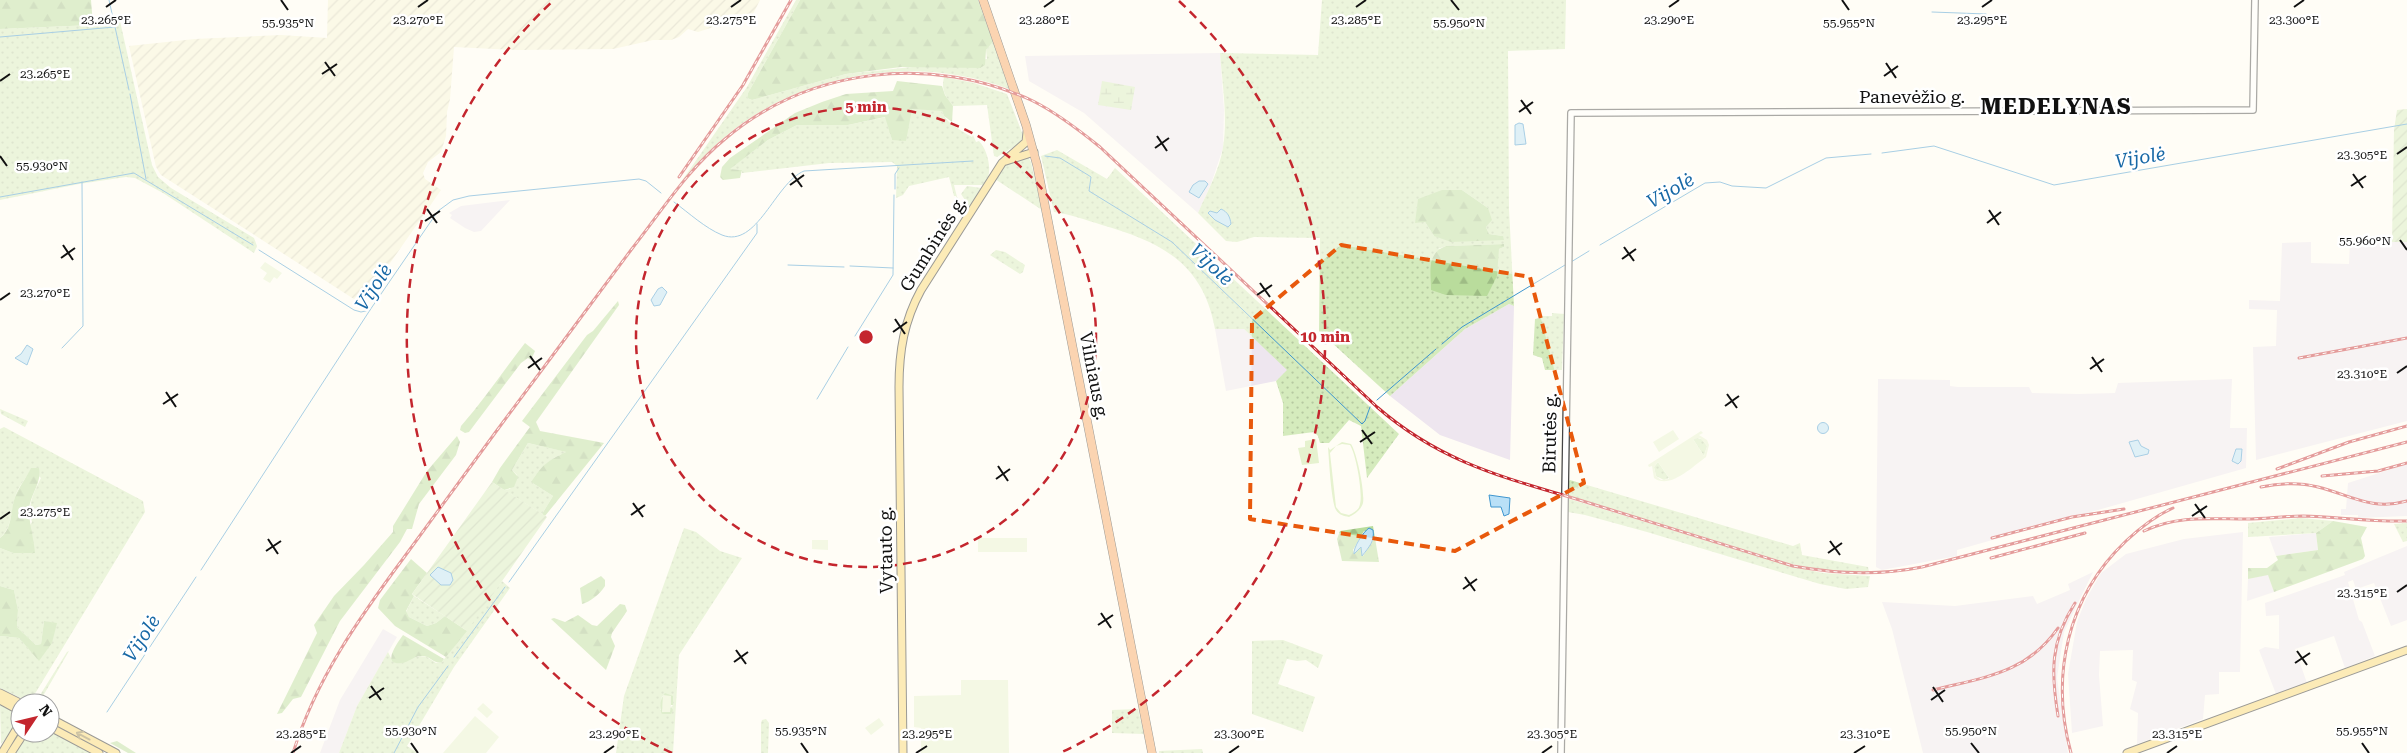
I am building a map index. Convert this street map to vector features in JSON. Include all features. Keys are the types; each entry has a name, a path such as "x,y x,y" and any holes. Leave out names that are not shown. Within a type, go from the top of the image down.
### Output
{"highway":[{"name":"Vilniaus g.","path":"982,0 1034,152 1152,753"}],"main road":[{"name":"Gumbinės g.","path":"901,346 907,320 917,297 1002,163 1026,142 1026,125"},
{"path":"1002,163 1034,152"},
{"name":"Vytauto g.","path":"901,346 899,387 903,753"},
{"path":"2127,753 2407,650"},
{"path":"60,723 116,753"},
{"path":"60,732 99,753"},
{"path":"2,753 10,740"}],"street":[{"name":"Panevėžio g.","path":"1571,113 2253,110 2255,0"},
{"name":"Birutės g.","path":"1561,753 1571,113"}],"highlighted area":[{"path":"1341,245 1530,277 1584,483 1455,551 1250,519 1252,320"}],"shaded area":[{"path":"328,0 760,0 753,14 698,32 688,29 679,37 671,40 653,40 613,49 518,50 454,47 446,136 441,152 428,162 423,173 425,179 441,190 365,299 357,301 161,175 156,167 129,46 195,39 281,35 327,38"},
{"path":"1220,53 1224,110 1223,148 1211,184 1198,213 1084,113 1029,81 1025,56"},
{"path":"510,200 481,231 474,232 450,218 452,215 449,213 461,206"},
{"path":"2311,242 2311,263 2349,264 2350,242 2407,242 2407,421 2256,460 2253,347 2276,346 2277,310 2249,309 2249,300 2280,301 2282,243"},
{"path":"1509,304 1514,306 1510,460 1440,435 1390,396 1465,329"},
{"path":"1215,329 1244,329 1288,370 1276,381 1226,391"},
{"path":"1878,379 1950,380 1950,386 1958,387 2029,387 2032,393 2078,394 2115,393 2118,383 2232,379 2230,428 2247,428 2246,468 1957,550 1957,556 1882,570 1876,567"},
{"path":"2407,464 2407,516 2358,518 2358,515 2341,515 2341,509 2346,509 2348,483"},
{"path":"2243,532 2240,672 2219,672 2219,694 2205,695 2203,719 2137,744 2138,713 2130,709 2137,682 2132,680 2133,650 2100,651 2099,675 2103,726 2072,733 2068,674 2077,622 2086,599 2101,573 2126,554 2184,539"},
{"path":"2316,533 2318,550 2276,556 2269,537"},
{"path":"2407,546 2407,620 2391,626 2374,583 2356,589 2353,580 2348,582 2359,620 2362,622 2375,656 2345,668 2334,636 2295,649 2307,683 2276,694 2259,650 2265,647 2279,649 2279,615 2266,616 2265,603 2345,575 2344,572"},
{"path":"2093,572 2064,632 2057,678 2068,753 1923,753 1892,629 1882,602 1955,606 2033,596 2037,604 2070,590 2068,584"},
{"path":"2268,574 2274,592 2247,601 2248,579"},
{"path":"383,629 397,637 357,706 339,753 320,753 340,700"}],"green space":[{"path":"0,0 91,0 93,25 0,29"},
{"path":"796,0 800,0 747,98 752,100 846,74 987,59 986,50 993,42 1009,89 975,79 939,73 903,71 867,74 832,82 798,93 766,109 736,128 699,162 679,185 747,87"},
{"path":"800,0 978,0 993,42 986,50 985,65 980,68 901,67 846,74 752,100 747,98"},
{"path":"1322,0 1566,0 1565,49 1508,51 1509,209 1514,306 1509,304 1465,329 1390,396 1319,331 1320,238 1254,237 1237,242 1226,241 1198,213 1216,172 1223,147 1225,112 1220,53 1318,55","holes":["1462,190 1488,208 1486,227 1489,234 1503,236 1434,236 1425,222 1415,222","1504,244 1504,247 1499,249 1438,249 1446,246"]},
{"path":"120,21 152,165 158,177 171,188 254,238 257,246 254,253 163,193 135,178 126,177 79,184 0,200 0,29 93,25"},
{"path":"944,77 974,83 1007,94 1023,135 1020,143 997,157 994,156 987,105 953,106 944,93"},
{"path":"897,81 942,86 945,95 953,106 952,122 944,116 942,111 912,109 906,141 892,140 885,117 848,125 797,125 768,140 730,169 742,170 740,178 723,180 720,177 722,167 730,158 795,113 846,94 893,91"},
{"path":"1102,81 1135,87 1131,110 1098,105"},
{"path":"921,108 942,111 950,123 972,137 973,135 976,142 979,141 985,150 989,162 989,175 984,185 954,185 957,197 967,209 962,216 958,213 960,210 949,177 909,186 903,195 896,198 897,166 892,162 829,163 742,173 742,170 729,169 768,140 797,125 848,125 886,117 892,140 912,109"},
{"path":"2407,109 2407,242 2392,242 2394,130 2397,110"},
{"path":"1057,150 1107,179 1115,168 1399,434 1367,478 1361,426 1349,420 1329,443 1320,443 1318,436 1314,432 1283,436 1283,403 1276,381 1287,370 1244,329 1215,329 1209,306 1200,287 1189,271 1176,258 1142,239 1078,217 1054,212 1041,156"},
{"path":"1028,157 1031,162 1042,210 995,179 1006,163"},
{"path":"967,186 981,188 982,190 969,206 961,194"},
{"path":"1442,190 1462,190 1488,208 1492,220 1486,227 1489,234 1503,236 1504,240 1451,242 1434,236 1425,222 1415,223 1418,199"},
{"path":"1504,244 1504,247 1499,249 1497,276 1487,296 1446,295 1431,290 1430,270 1432,259 1440,249 1446,246"},
{"path":"996,250 1005,252 1025,265 1023,272 1020,274 990,255"},
{"path":"265,262 282,273 277,279 274,277 270,283 263,279 267,273 260,268"},
{"path":"618,301 619,305 536,422 540,431 604,443 545,516 542,514 553,496 531,482 546,464 566,452 528,443 512,470 518,477 514,487 504,490 492,482 530,427 522,421 587,335 593,331"},
{"path":"1552,313 1564,314 1562,370 1545,370 1542,358 1533,355 1535,319 1541,318 1541,316 1552,316"},
{"path":"525,343 535,351 531,360 528,358 521,363 469,432 465,433 460,430 461,426"},
{"path":"0,409 28,421 25,427 1,414"},
{"path":"4,427 143,501 145,512 35,693 10,693 0,688 0,636 19,638 39,660 56,624 44,621 41,644 36,645 17,627 18,610 14,590 0,586 0,548 13,553 32,522 30,510 33,494 41,478 31,469 16,493 9,524 0,538 0,429"},
{"path":"1673,430 1679,439 1659,452 1653,442"},
{"path":"1701,431 1703,433 1699,435 1707,440 1709,445 1706,457 1674,479 1660,481 1654,478 1652,466 1649,467 1648,465","holes":["1700,438 1707,446 1704,456 1693,439","1658,462 1669,478 1669,479 1661,480 1656,476 1654,467"]},
{"path":"457,436 460,442 456,455 419,504 412,529 407,529 400,542 340,621 301,697 293,699 282,713 277,714 317,633 314,625 334,596 393,532 393,526 427,471"},
{"path":"1316,439 1319,463 1302,465 1298,448 1305,447 1305,441"},
{"path":"1693,439 1702,439 1707,446 1704,456"},
{"path":"1342,442 1351,444 1356,455 1363,490 1361,508 1349,517 1337,512 1330,480 1328,447 1330,450","holes":["1342,444 1350,445 1357,465 1360,483 1361,499 1359,506 1356,511 1349,515 1341,513 1336,507 1330,453 1336,446"]},
{"path":"528,443 567,452 546,464 531,482 553,496 542,514 504,490 510,489 517,475 512,470"},
{"path":"1658,462 1669,478 1664,480 1656,476 1654,467"},
{"path":"31,468 39,468 39,479 29,510 35,553 13,553 0,548 0,538 7,529 13,502 18,490"},
{"path":"1570,480 1793,546 1800,543 1802,555 1868,567 1869,572 1823,570 1791,564 1566,495 1567,483"},
{"path":"492,482 547,517 467,631 412,594"},
{"path":"1566,498 1794,567 1823,573 1870,576 1868,587 1846,589 1820,584 1647,532 1568,512"},
{"path":"2301,518 2333,521 2316,533 2248,537 2248,523"},
{"path":"2333,521 2367,527 2361,538 2365,556 2363,559 2274,592 2268,575 2248,579 2248,568 2267,568 2278,560 2276,556 2318,550 2316,533"},
{"path":"2407,523 2407,541 2403,542 2394,524"},
{"path":"1373,526 1379,562 1342,561 1337,539 1340,531","holes":["1364,531 1374,538 1363,556 1361,546 1354,554 1353,550"]},
{"path":"684,528 696,532 720,551 742,558 679,655 673,753 616,753 624,696","holes":["662,696 673,696 673,705 671,707 673,707 660,710"]},
{"path":"978,538 1027,538 1027,552 978,552"},
{"path":"812,540 828,540 828,550 812,549"},
{"path":"411,559 427,573 412,594 414,596 406,611 409,617 427,626 436,623 445,616 467,631 446,657 395,626 378,608 380,600"},
{"path":"601,576 605,580 605,586 595,597 582,604 580,588"},
{"path":"502,581 510,588 454,667 407,746 418,753 339,753 357,706 388,652 391,658 413,658 420,656 427,657 436,663 442,662"},
{"path":"0,586 14,590 18,610 17,627 36,645 41,644 44,621 57,623 52,643 39,661 19,638 0,636"},
{"path":"414,596 445,616 436,623 427,626 409,617 406,612"},
{"path":"620,604 625,605 627,611 612,633 611,637 615,646 606,670 551,619 554,618 565,622 578,615 592,625 597,626"},
{"path":"403,635 444,659 439,663 421,656 402,663 392,661 392,653"},
{"path":"1283,640 1323,655 1318,668 1306,660 1287,659 1278,684 1315,697 1303,732 1252,714 1252,641"},
{"path":"69,651 45,693 41,693"},
{"path":"961,680 1008,680 1009,753 921,753 921,728 914,727 914,696 961,695"},
{"path":"665,693 673,696 673,705 671,705 671,696 670,712 671,707 673,710 671,714 662,714 661,712 661,700"},
{"path":"663,695 671,696 670,712 662,712"},
{"path":"483,703 493,712 487,718 477,709"},
{"path":"0,705 10,710 10,733 1,744"},
{"path":"1138,709 1144,734 1112,733 1112,710"},
{"path":"475,716 499,737 486,753 443,753"},
{"path":"879,718 884,725 871,735 865,728"},
{"path":"766,719 769,723 768,753 761,753 761,723 762,720"},
{"path":"60,735 94,753 16,753 22,743 60,743"},
{"path":"117,741 136,753 128,753 110,743"},
{"path":"1202,749 1203,753 1159,753 1159,751"}],"water":[{"path":"1523,124 1526,144 1515,145 1515,125"},
{"path":"1199,181 1205,181 1208,184 1199,198 1189,192 1193,185"},
{"path":"1221,209 1229,217 1231,224 1228,227 1215,220 1208,213 1210,211 1217,213"},
{"path":"662,287 667,292 660,305 654,306 651,300 658,289"},
{"path":"27,345 33,349 27,365 15,358 21,354"},
{"path":"1823,422 1829,428 1823,434 1817,428"},
{"path":"2138,440 2141,446 2149,450 2148,454 2135,457 2129,442"},
{"path":"2236,449 2242,449 2241,461 2238,464 2232,461"},
{"path":"1489,495 1510,498 1509,514 1504,516 1501,507 1491,507"},
{"path":"1369,528 1373,530 1371,544 1362,556 1361,547 1354,554 1359,540"},
{"path":"438,567 451,573 453,580 450,585 441,585 430,575"}],"waterway":[{"path":"109,0 129,90"},
{"path":"1932,12 1986,14"},
{"path":"0,37 115,27"},
{"path":"130,94 146,179"},
{"name":"Vijolė","path":"1882,153 1934,146 2054,185 2407,124"},
{"name":"Vijolė","path":"1600,245 1705,183 1720,182 1732,186 1766,188 1826,158 1871,154"},
{"name":"Vijolė","path":"1045,156 1060,158 1091,177 1089,191 1172,242 1362,424 1370,407"},
{"name":"Vijolė","path":"674,202 709,228 722,235 734,237 746,233 756,224 784,188 804,171 973,161"},
{"path":"895,189 895,174 899,168"},
{"path":"0,197 134,173 253,245"},
{"name":"Vijolė","path":"201,570 370,310 438,211 453,200 469,196 639,179 646,181 661,193"},
{"path":"62,348 83,326 82,182"},
{"path":"855,336 893,275 894,195"},
{"path":"509,582 757,233 757,224"},
{"path":"259,250 354,310 361,312 370,310"},
{"name":"Vijolė","path":"1571,262 1589,251"},
{"path":"788,265 844,267"},
{"name":"Vijolė","path":"1442,344 1462,327 1565,265"},
{"path":"850,266 893,268"},
{"path":"817,399 848,347"},
{"name":"Vijolė","path":"1377,400 1436,349"},
{"name":"Vijolė","path":"107,712 196,577"},
{"path":"454,657 505,587"},
{"path":"394,753 418,707 448,666"}],"railway":[{"path":"679,177 743,85 791,0"},
{"path":"293,753 326,674 355,626 512,410 686,178 711,151 758,115 795,96 833,83 873,75 914,73 954,77 994,86 1033,101 1059,116 1100,147 1377,407 1402,427 1427,443 1452,456 1504,477 1793,566 1858,573 1889,572 1922,567 2407,442"},
{"path":"2299,358 2407,338"},
{"path":"2277,469 2349,442 2407,426"},
{"path":"2322,476 2378,471 2407,463"},
{"path":"2261,487 2282,484 2304,484 2372,503 2394,504 2407,501"},
{"path":"2071,753 2062,695 2068,639 2077,612 2090,587 2106,563 2126,541 2148,523 2173,508"},
{"path":"1992,538 2072,517 2124,509"},
{"path":"2144,531 2169,522 2194,519 2253,519 2303,516 2407,521"},
{"path":"1991,558 2085,533"},
{"path":"2058,716 2054,685 2054,658 2061,631 2075,603"},
{"path":"1933,690 1987,677 2018,664 2046,643 2058,628"}],"district":[{"name":"MEDELYNAS","path":"2056,106"}]}
